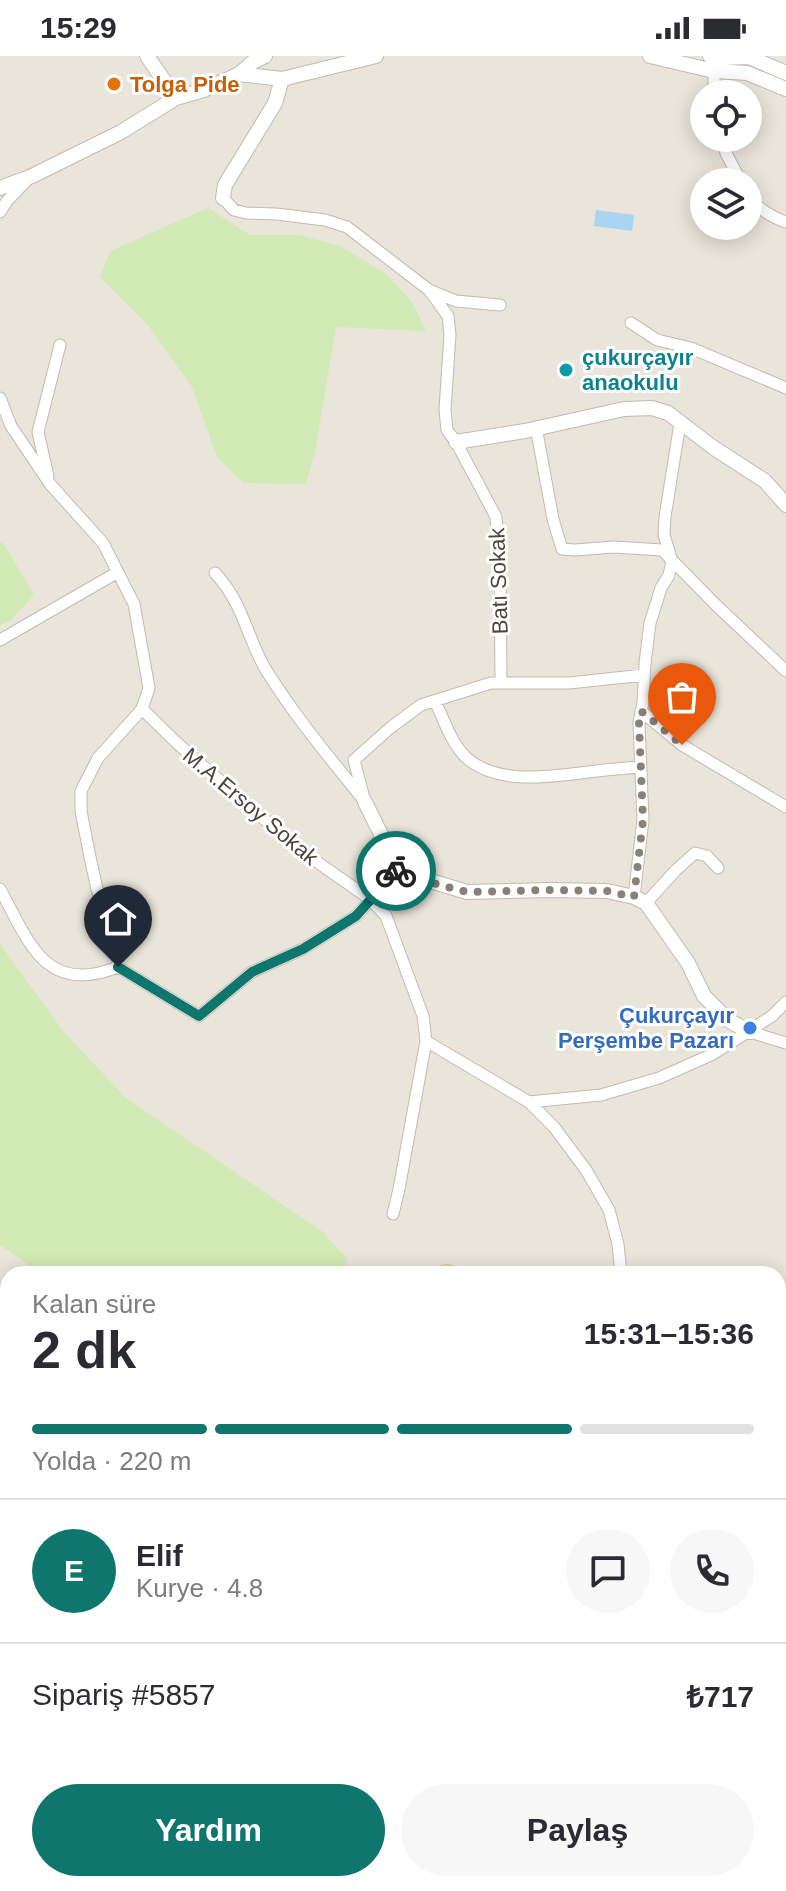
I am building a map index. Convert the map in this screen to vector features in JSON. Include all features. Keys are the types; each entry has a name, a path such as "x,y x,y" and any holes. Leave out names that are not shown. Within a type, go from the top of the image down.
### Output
{"street":[{"path":"147,56 176,98"},
{"path":"0,188 32,176 121,132 176,98 204,90 239,74 265,56"},
{"path":"239,74 282,79 376,56"},
{"path":"650,56 712,64 747,73 786,89"},
{"path":"712,64 718,58 748,57 786,73"},
{"path":"747,73 748,57"},
{"path":"282,79 275,103 225,185 223,198 234,210 325,220 347,227 429,290 456,301 500,305"},
{"path":"0,212 32,176"},
{"path":"762,208 786,222"},
{"name":"Batı Sokak","path":"429,290 448,316 447,430 496,517 500,565 501,683"},
{"path":"631,323 657,340 691,348 786,388"},
{"path":"50,484 38,432 60,345"},
{"path":"0,398 11,426 50,484 103,543 134,604 149,688 142,709 98,758 81,791 81,811 90,857 97,889 118,950 118,967"},
{"path":"456,442 525,431 624,409 652,408 668,413 765,481 786,489"},
{"path":"640,900 643,820 639,723 650,623 672,561 664,535 665,517 680,423"},
{"path":"536,427 553,519 562,549 614,547 662,550 786,671"},
{"path":"765,481 786,505"},
{"path":"0,640 118,572"},
{"path":"215,573 233,595 265,668 301,721 365,802"},
{"path":"644,675 569,683 491,683 421,705 354,760 365,802 398,869 436,884 467,892 607,891 640,900 688,963 704,996 728,1020 750,1032 786,1043"},
{"path":"435,701 458,747 470,761 485,769 513,777 540,778 641,767"},
{"name":"M.A.Ersoy Sokak","path":"142,709 273,827 370,899 386,916 423,1016 426,1041 393,1214"},
{"path":"641,711 682,745 784,803"},
{"path":"640,900 695,853 707,856 718,868"},
{"path":"118,967 199,1016 252,972 303,949 356,916 398,869"},
{"path":"0,889 31,946 61,973 88,975 118,967"},
{"path":"529,1102 601,1095 659,1078 713,1054 750,1032 786,1002"},
{"path":"426,1041 529,1102 554,1127 586,1170 609,1210 620,1266"}],"shaded area":[{"path":"0,56 786,56 786,1266 0,1266"}],"green space":[{"path":"208,208 250,235 299,235 340,246 386,274 412,302 426,331 336,327 315,452 306,484 243,483 217,457 192,387 147,324 100,277 110,251"},
{"path":"0,541 34,595 10,621 0,625"},
{"path":"0,944 63,1031 126,1098 323,1232 347,1259 346,1266 30,1266 0,1245"}],"water":[{"path":"596,210 634,215 632,231 594,226"}],"way so far":[{"path":"396,871 398,869 467,892 607,891 634,897 643,820 641,711 682,745"}],"place":[{"name":"Tolga Pide","path":"114,84"},
{"name":"çukurçayır anaokulu","path":"566,370"},
{"name":"Çukurçayır Perşembe Pazarı","path":"750,1028"}],"route":[{"path":"118,967 199,1016 252,972 303,949 356,916 396,871"}]}
